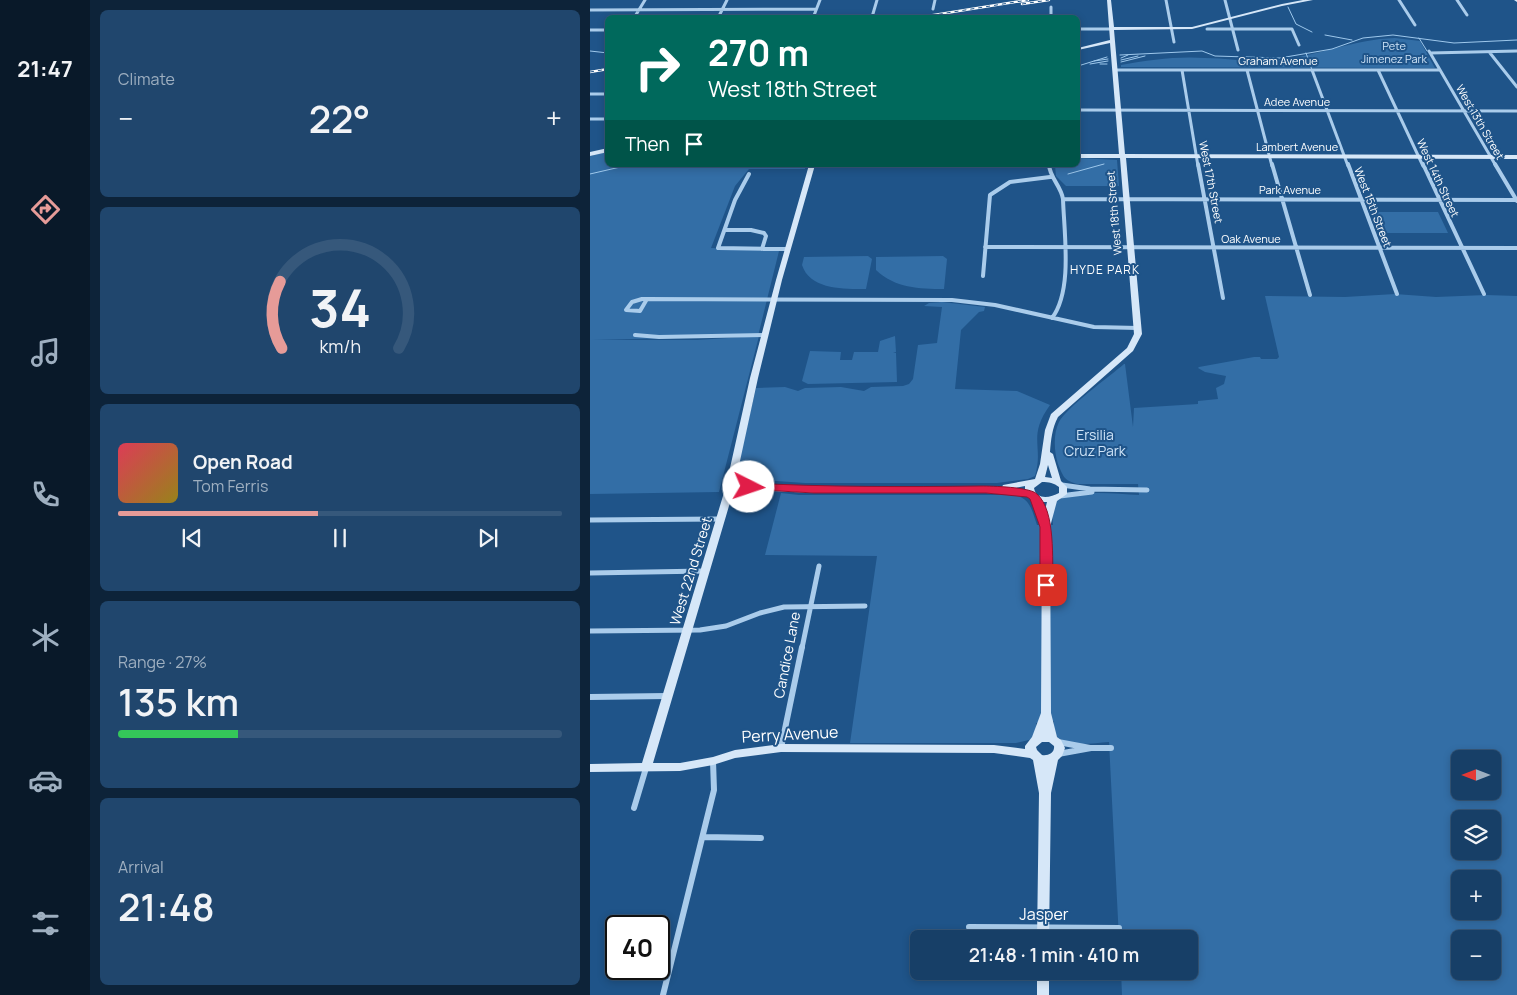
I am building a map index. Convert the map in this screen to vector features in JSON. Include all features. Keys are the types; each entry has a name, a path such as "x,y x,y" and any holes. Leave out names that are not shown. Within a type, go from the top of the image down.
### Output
{"street":[{"path":"636,15 645,0"},
{"path":"719,15 726,0"},
{"path":"814,15 820,0"},
{"path":"873,15 877,0"},
{"path":"933,9 935,0"},
{"name":"West 18th Street","path":"1059,483 1050,463 1048,446 1048,428 1054,416 1130,349 1136,339 1138,328 1110,0"},
{"path":"1166,0 1174,42"},
{"path":"1225,0 1238,50"},
{"path":"1080,29 1192,28 1230,20 1282,5 1311,0"},
{"path":"1399,0 1415,25"},
{"path":"1457,0 1467,15"},
{"path":"1051,7 1051,15"},
{"path":"590,10 816,10"},
{"path":"1207,29 1292,29 1299,45"},
{"path":"590,30 605,30"},
{"path":"1080,48 1113,44"},
{"path":"1490,53 1517,51"},
{"name":"West 13th Street","path":"1490,53 1430,52 1517,200"},
{"path":"1490,53 1517,87"},
{"name":"Graham Avenue","path":"1116,70 1440,70"},
{"name":"West 17th Street","path":"1182,70 1223,298"},
{"path":"1247,70 1310,294"},
{"name":"West 15th Street","path":"1312,70 1397,294"},
{"name":"West 14th Street","path":"1378,70 1484,294"},
{"path":"590,94 605,94"},
{"name":"Adee Avenue","path":"1080,110 1517,111"},
{"path":"590,120 605,119"},
{"path":"590,154 605,151"},
{"name":"Lambert Avenue","path":"1080,156 1517,157"},
{"name":"West 22nd Street","path":"634,808 721,519 765,335 811,167"},
{"path":"1049,167 1050,177 1061,189 1064,199 1064,268 1060,307 1052,318"},
{"path":"749,174 744,180 718,248 788,249"},
{"path":"983,276 990,195 995,189 1018,180 1050,177"},
{"name":"Park Avenue","path":"1064,199 1517,200"},
{"path":"725,230 764,233 766,236 762,249"},
{"name":"Oak Avenue","path":"985,247 1517,248"},
{"path":"647,299 640,311 626,310 627,306 632,302 647,299 952,300 995,305 1094,327 1138,328"},
{"path":"635,335 659,337 765,335"},
{"name":"West 18th Street","path":"1032,495 1030,487 1038,481 1048,446"},
{"path":"986,490 1038,481 1059,483 1074,488 1147,490"},
{"path":"1043,930 1044,793 1035,749 1046,714 1046,527 1050,506 1064,491 1059,483"},
{"path":"730,486 814,490 986,490 1032,495 1044,500 1112,490"},
{"path":"1032,495 1046,527"},
{"path":"590,520 721,519"},
{"name":"Candice Lane","path":"781,748 818,566"},
{"path":"590,573 706,572"},
{"path":"590,631 688,630 726,626 773,609 810,605 865,606"},
{"path":"590,696 668,696"},
{"path":"1044,793 1055,756 1060,748 1055,741 1046,714"},
{"path":"1035,749 1055,741 1091,748 1111,748"},
{"name":"Perry Avenue","path":"590,768 680,767 735,754 781,748 1035,749"},
{"path":"1035,749 1055,756 1091,748"},
{"path":"663,995 714,790 713,760"},
{"path":"703,838 761,838"},
{"name":"Jasper","path":"969,927 1001,930"},
{"name":"Jasper","path":"1094,930 1119,928"},
{"path":"1043,980 1043,995"}],"green space":[{"name":"Pete Jimenez Park","path":"1395,38 1420,41 1435,68 1121,67 1121,65 1163,59 1184,58 1274,61 1304,56 1365,41"},
{"path":"605,152 605,167 805,167 805,169 749,169 735,186 711,248 779,251 758,336 592,340 697,340 759,336 719,492 590,494 590,156"},
{"path":"1080,158 1117,160 1119,186 1066,186 1056,176 1055,167 1080,167"},
{"path":"1370,212 1438,212 1448,233 1379,233"},
{"path":"868,256 872,259 866,289 838,288 820,284 806,273 802,265 804,257"},
{"path":"943,256 947,259 944,289 917,288 899,284 891,281 876,270 876,257"},
{"name":"Ersilia Cruz Park","path":"1395,294 1436,297 1517,296 1517,995 1122,995 1121,980 1198,980 1198,930 1119,930 1109,742 1079,744 1065,741 1053,733 1054,721 1036,723 1037,732 1033,739 1016,743 850,743 877,556 765,555 781,493 799,495 1016,495 1028,503 1037,525 1053,525 1052,513 1055,501 1075,495 1097,493 1139,495 1138,484 1078,484 1065,477 1058,464 1055,448 1057,427 1063,416 1079,400 1124,364 1133,427 1134,408 1198,404 1198,401 1218,399 1216,388 1224,384 1226,376 1205,372 1199,367 1254,357 1277,359 1279,357 1265,296 1345,297"},
{"path":"942,302 985,307 984,311 979,312 961,330 955,389 1017,391 1050,405 1039,425 1038,457 1035,476 1028,479 997,483 805,483 735,478 756,388 785,387 798,391 805,388 841,387 864,391 871,387 903,386 909,384 913,379 918,345 937,343 942,307 924,306 929,303"},
{"path":"895,336 896,352 893,353 896,353 897,382 808,384 802,381 810,351 841,352 840,360 852,360 854,352 878,352 880,341"}],"waterway":[{"path":"1288,7 1296,24 1312,32"},
{"path":"1325,35 1352,40"},
{"path":"1306,53 1332,49 1363,38 1393,35 1419,38"},
{"path":"1419,38 1454,43 1517,40"},
{"path":"1419,38 1427,51"},
{"path":"590,51 605,53"},
{"path":"1120,55 1202,51 1215,56 1280,58 1306,53"},
{"path":"1306,53 1312,70"},
{"path":"1121,58 1128,55"},
{"path":"1121,60 1138,56"},
{"path":"1121,62 1145,56"},
{"path":"1094,61 1107,57"},
{"path":"1094,61 1108,59"},
{"path":"1080,65 1094,61"},
{"path":"1090,64 1108,61"},
{"path":"1100,64 1107,64"},
{"path":"1068,174 1104,164"},
{"path":"590,174 620,167"}],"railway":[{"path":"934,15 1028,0"},
{"path":"1022,4 1049,0"},
{"path":"590,72 605,70"}],"district":[{"name":"HYDE PARK","path":"1105,270"}],"route":[{"path":"749,487 796,490 986,490 1030,493 1035,498 1044,517 1046,527 1046,585"}]}
